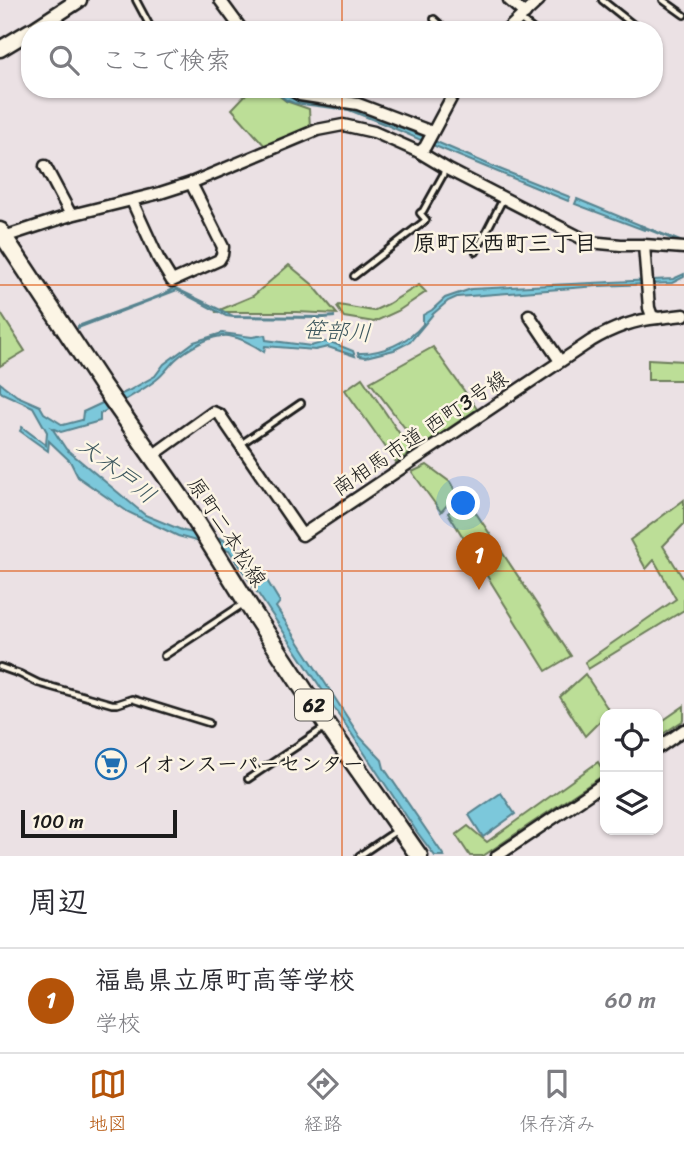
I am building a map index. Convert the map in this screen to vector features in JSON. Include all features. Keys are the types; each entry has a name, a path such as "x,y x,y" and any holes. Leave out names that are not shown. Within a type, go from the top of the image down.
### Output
{"main road":[{"name":"原町二本松線","path":"5,239 184,502 327,725 419,856"}],"street":[{"path":"46,21 79,0"},
{"path":"220,0 235,21"},
{"path":"509,0 522,17"},
{"path":"517,21 539,0"},
{"path":"0,49 21,37"},
{"path":"319,98 358,104 431,133"},
{"path":"422,150 449,98"},
{"path":"5,239 71,215 132,201 191,183 334,125 354,126 422,150 445,167 589,242 684,248"},
{"path":"45,166 71,215"},
{"path":"132,201 158,258 173,281 219,260 222,255 223,247 191,183"},
{"path":"644,245 649,308 652,316 658,317"},
{"path":"529,314 560,361"},
{"name":"南相馬市道 西町3号線","path":"152,456 213,412 220,415 302,535 602,334 624,325 658,317 684,315"},
{"path":"663,745 684,730"},
{"path":"497,856 600,786"}],"lane":[{"path":"136,0 147,21"},
{"path":"602,0 629,21"},
{"path":"663,0 684,15"},
{"path":"522,17 526,21"},
{"path":"354,276 426,220 420,213 445,167"},
{"path":"476,252 503,198"},
{"path":"240,445 301,403"},
{"path":"164,656 247,601"},
{"path":"0,667 38,683 112,704 132,699 209,723"},
{"path":"248,779 327,725"},
{"path":"359,856 400,828"}],"green space":[{"path":"242,98 282,98 309,109 310,127 265,146 232,109"},
{"path":"289,265 312,284 337,314 215,312 253,296"},
{"path":"419,285 426,292 398,311 374,322 344,317 337,307 339,305 373,311"},
{"path":"0,312 25,351 0,366"},
{"path":"433,347 477,409 420,448 370,382"},
{"path":"648,359 684,361 684,380 648,380"},
{"path":"362,378 412,452 396,462 345,390"},
{"path":"427,465 450,482 457,494 441,512 412,472"},
{"path":"466,498 571,656 546,671 448,513"},
{"path":"684,500 684,524 663,546 684,580 684,610 588,669 585,662 676,599 654,560 646,569 630,540"},
{"path":"585,674 608,709 600,709 600,721 585,736 560,697"},
{"path":"684,706 684,720 663,734 663,721"},
{"path":"598,762 600,777 483,856 470,856 456,835 468,826 487,842"}],"water":[{"path":"283,98 339,106 425,137 423,141 349,110"},
{"path":"432,140 570,197 568,201 430,144"},
{"path":"577,199 645,227 644,230 575,204"},
{"path":"684,274 684,277 672,283 457,297 433,314 410,342 394,350 366,357 359,356 358,353 394,346 417,330 423,324 423,315 445,298 471,289 673,279"},
{"path":"175,288 233,316 334,317 324,318 226,316 177,290 78,328"},
{"path":"222,333 252,337 265,335 266,340 311,346 324,342 333,343 353,351 355,356 328,347 315,350 265,346 264,352 234,337 215,337 186,351 150,385 100,414 100,421 61,432 52,428 66,449 145,515 184,531 220,538 233,545 248,567 266,579 280,602 276,607 360,737 382,760 384,768 444,856 435,856 417,832 229,550 178,536 128,512 78,477 70,461 49,441 48,451 20,431 22,427 46,445 47,432 33,407 0,391 0,383 17,396 40,406 44,413 63,425 82,420 83,412 155,376 164,364 194,342"},
{"path":"501,793 515,814 483,837 469,815"}],"waterway":[{"name":"笹部川","path":"641,226 681,242"}],"place":[{"name":"福島県立原町高等学校","path":"479,590"},
{"name":"イオンスーパーセンター","path":"111,764"}],"district":[{"name":"原町区西町三丁目","path":"505,243"}],"water label":[{"name":"大木戸川","path":"117,470"}]}
